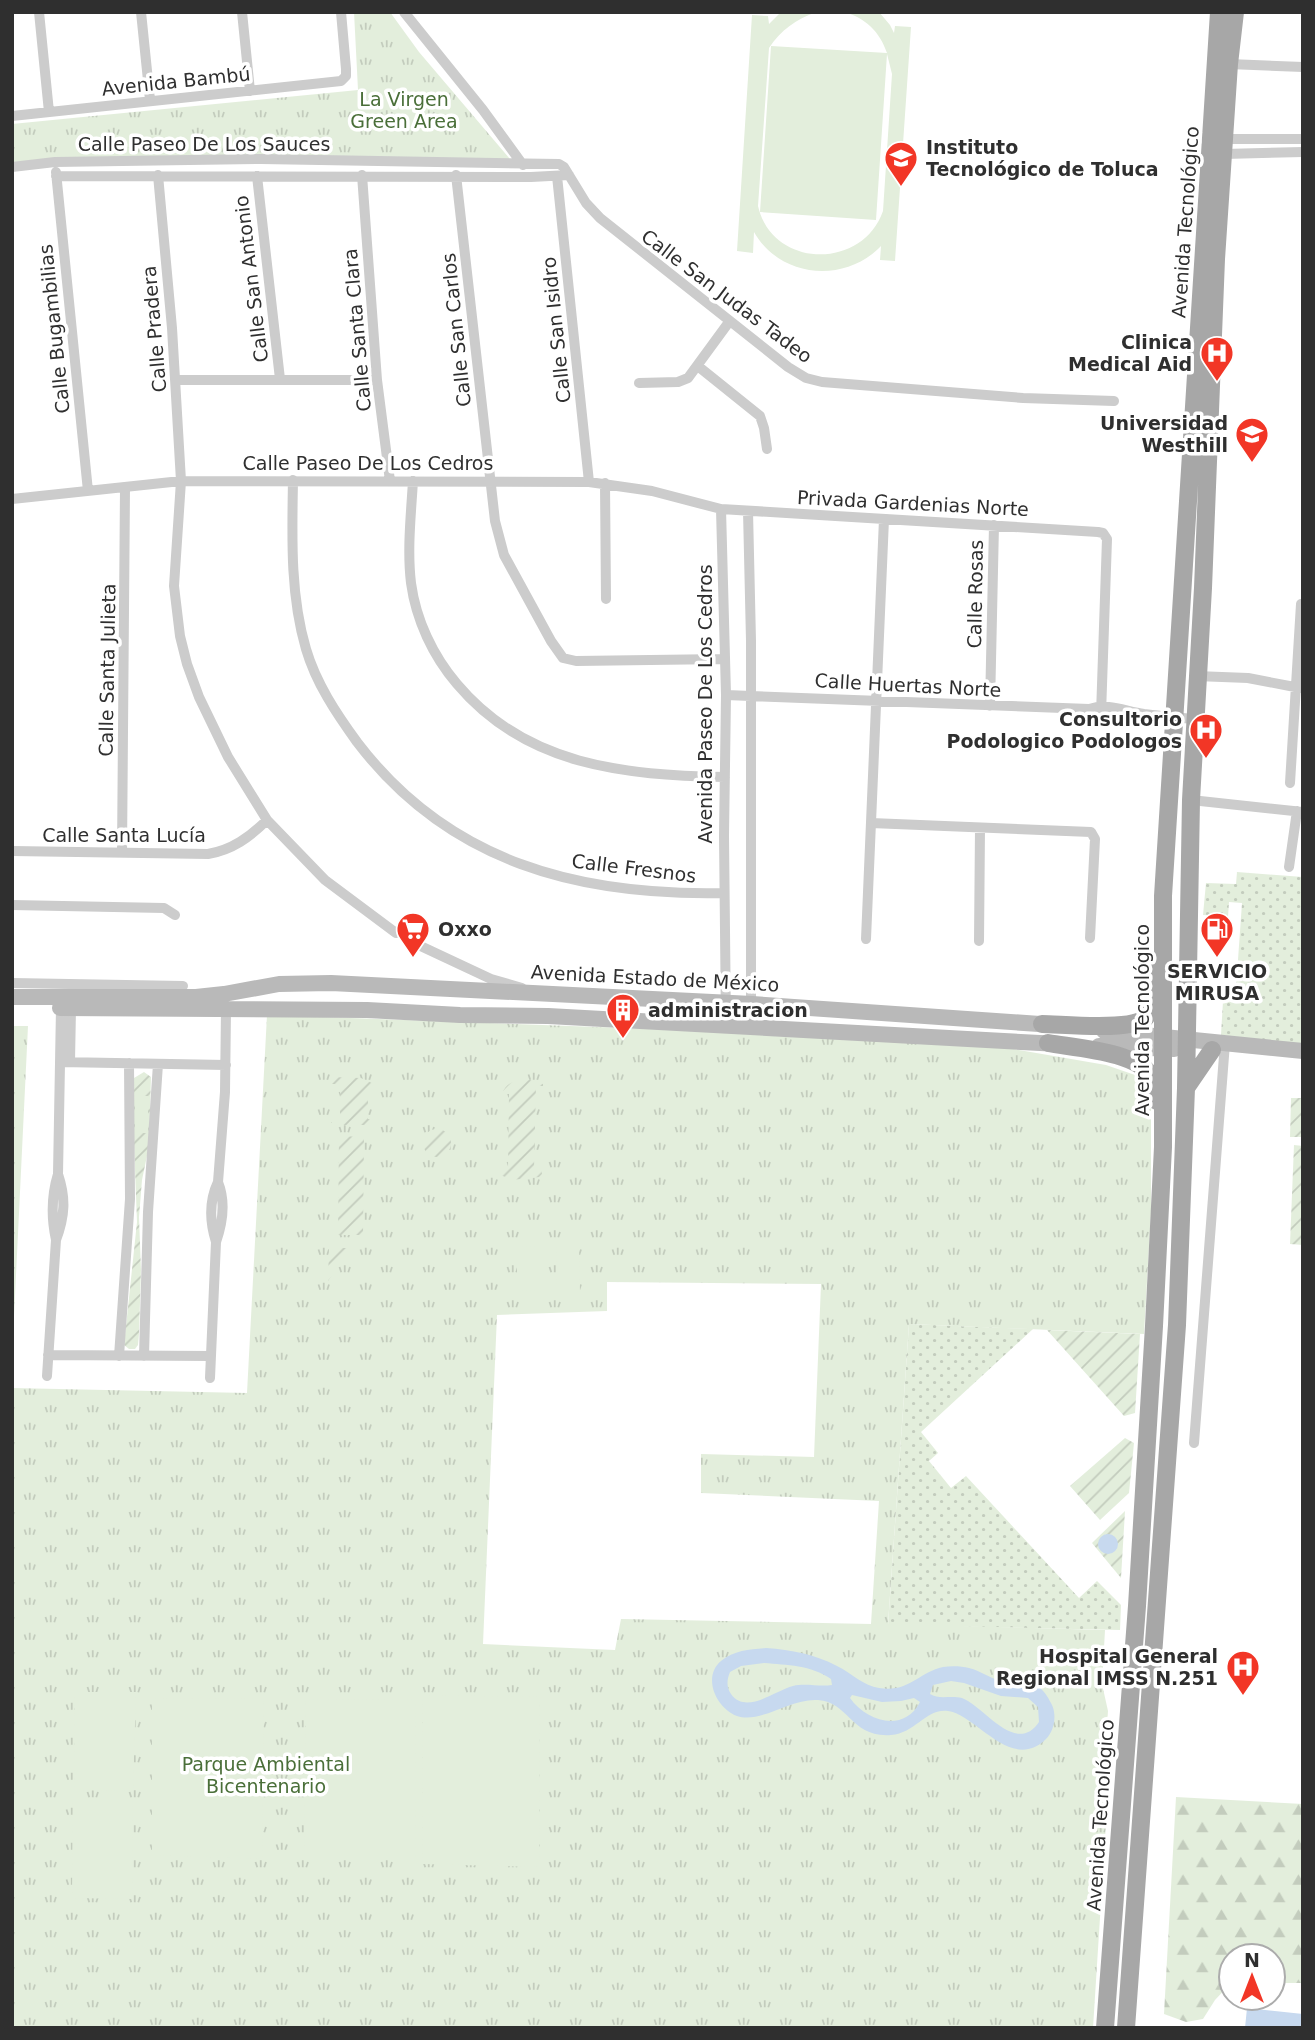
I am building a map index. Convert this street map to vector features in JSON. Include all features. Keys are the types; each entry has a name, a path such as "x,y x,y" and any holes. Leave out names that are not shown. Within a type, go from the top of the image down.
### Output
{"main road":[{"name":"Avenida Tecnológico","path":"1105,2024 1137,1606 1163,1147 1163,896 1219,12"},
{"name":"Avenida Tecnológico","path":"1126,2024 1171,1416 1186,1088 1196,676 1203,588 1216,259 1231,146 1229,64 1235,12"},
{"path":"1041,1024 1125,1026 1145,1018 1150,1007 1157,926 1163,896"},
{"name":"Avenida Estado de México","path":"12,997 196,997 279,984 331,984 726,1002 1041,1024 1164,1044"},
{"path":"622,1020 628,1013 628,998"},
{"path":"647,1021 653,999"},
{"name":"Avenida Estado de México","path":"12,1007 367,1010 751,1026 1048,1043 1186,1044 1298,1051"},
{"path":"1048,1043 1118,1055 1140,1065 1148,1072 1156,1090 1163,1147"},
{"path":"1186,1088 1220,1048"},
{"path":"1105,2024 1126,2024"}],"street":[{"path":"39,12 49,112"},
{"path":"141,12 150,100"},
{"path":"242,12 250,91"},
{"name":"Avenida Bambú","path":"12,116 344,80 346,69 341,12"},
{"path":"404,12 483,110 531,177"},
{"path":"1229,64 1303,67"},
{"path":"1300,139 1301,152 1231,146 1300,139"},
{"name":"Calle Paseo De Los Sauces","path":"12,167 55,162 261,159 521,162 563,172"},
{"name":"Calle Bugambilias","path":"55,162 88,491"},
{"name":"Calle Paseo De Los Sauces","path":"57,176 531,177 563,172"},
{"name":"Calle San Judas Tadeo","path":"563,172 600,218 729,322 806,378 1023,398 1114,401"},
{"name":"Calle San Isidro","path":"563,172 589,482"},
{"name":"Calle Pradera","path":"158,175 176,380 181,481 174,586 176,612 187,664 199,697 228,757 267,820 325,880 396,933"},
{"name":"Calle Santa Clara","path":"362,175 377,380 390,481"},
{"name":"Calle San Carlos","path":"456,175 495,521 504,555 551,642 564,658 589,662 724,659"},
{"name":"Calle San Antonio","path":"257,176 280,379"},
{"path":"639,383 684,380 691,376 729,322"},
{"path":"699,367 760,416 767,449"},
{"path":"176,380 377,380"},
{"name":"Calle Fresnos","path":"293,480 294,576 298,616 307,651 325,695 370,759 399,790 444,826 497,855 535,871 589,884 687,894 724,893"},
{"name":"Calle Paseo De Los Cedros","path":"12,499 181,481 589,482 652,491 721,509"},
{"path":"413,481 411,571 418,613 444,669 488,717 530,743 554,754 585,763 632,772 724,777"},
{"path":"605,483 606,599"},
{"name":"Calle Santa Julieta","path":"122,853 125,488"},
{"path":"12,499 12,512"},
{"name":"Avenida Paseo De Los Cedros","path":"721,509 726,695 726,1025"},
{"name":"Privada Gardenias Norte","path":"721,509 1103,533 1107,542 1101,710"},
{"path":"748,511 751,1026"},
{"path":"866,939 884,519"},
{"name":"Calle Rosas","path":"990,706 994,525"},
{"path":"1290,783 1299,688 1301,604"},
{"path":"1196,676 1248,678 1299,688"},
{"name":"Calle Huertas Norte","path":"726,695 1089,709 1195,719"},
{"path":"1191,800 1300,811 1289,867"},
{"name":"Calle Santa Lucía","path":"12,851 195,855 219,852 244,840 267,820"},
{"path":"871,823 1093,833 1096,839 1090,938"},
{"path":"979,941 980,828"},
{"path":"12,905 164,908 175,915"},
{"path":"412,942 491,979 537,993"},
{"path":"12,983 183,986"},
{"path":"47,1376 56,1240 52,1192 58,1174 66,1008"},
{"path":"211,1378 216,1242 212,1229 212,1208 213,1193 218,1182 226,1065 226,1009"},
{"path":"1194,1443 1220,1048"},
{"path":"65,1062 226,1065"},
{"path":"119,1356 130,1199 129,1063"},
{"path":"144,1356 149,1199 158,1064"},
{"path":"48,1355 211,1356"}],"green space":[{"name":"La Virgen Green Area","path":"354,12 390,12 419,52 510,159 12,164 12,124 358,90"},
{"path":"781,12 817,12 790,26 769,48 758,206 760,211 771,46 887,53 871,26 843,12 879,12 894,33 895,26 911,27 895,261 880,260 881,246 850,266 832,270 796,267 765,247 754,232 753,253 737,251 752,15 768,16 769,24","holes":["887,54 892,74 883,211 872,231 857,244 838,252 818,254 798,251 780,241 767,226 761,212 876,220"]},
{"path":"1237,872 1303,877 1303,1045 1221,1035 1223,1001 1235,1002 1242,903 1229,902 1228,917 1203,915 1206,883 1236,884"},
{"name":"Parque Ambiental Bicentenario","path":"267,1015 766,1033 1008,1048 1106,1065 1138,1076 1151,1095 1151,1211 1144,1334 909,1324 888,1624 1105,1630 1102,1684 1108,1711 1106,1740 1110,1760 1093,2028 12,2028 12,1388 247,1393","holes":["607,1282 821,1284 814,1457 701,1454 701,1493 879,1501 871,1624 621,1619 615,1650 483,1644 497,1315 607,1311"]},
{"path":"13,1026 28,1026 12,1358 12,1032"},
{"path":"144,1072 151,1077 149,1146 142,1180 139,1217 139,1334 138,1345 135,1349 129,1349 124,1345 137,1222 134,1078"},
{"path":"331,1077 361,1078 374,1084 376,1091 368,1091 368,1119 375,1120 375,1125 331,1125 331,1122 340,1122 340,1084 331,1084"},
{"path":"530,1080 543,1084 536,1086 534,1168 541,1168 542,1174 539,1177 511,1180 501,1175 500,1169 508,1168 509,1094 502,1094 510,1084"},
{"path":"135,1096 148,1096 148,1133 135,1133"},
{"path":"1291,1098 1303,1098 1303,1137 1290,1137"},
{"path":"437,1129 447,1133 451,1143 447,1153 437,1157 427,1153 423,1143 427,1133"},
{"path":"339,1136 364,1137 363,1235 338,1235"},
{"path":"1294,1145 1303,1146 1303,1245 1290,1244"},
{"path":"517,1246 540,1247 540,1291 517,1290"},
{"path":"556,1246 579,1246 580,1292 557,1292"},
{"path":"329,1248 351,1248 328,1281"},
{"path":"909,1324 1033,1329 921,1432 938,1453 929,1461 951,1488 966,1476 1079,1598 1097,1581 1121,1605 1120,1630 888,1625"},
{"path":"1047,1330 1140,1334 1135,1413 1124,1416"},
{"path":"1125,1438 1134,1443 1129,1493 1100,1520 1070,1486"},
{"path":"1125,1511 1121,1578 1092,1543"},
{"path":"75,1692 136,1692 133,1791 74,1790"},
{"path":"423,1695 540,1697 539,1867 422,1864"},
{"path":"152,1698 264,1699 262,1859 152,1855"},
{"path":"306,1699 415,1700 416,1859 304,1859"},
{"path":"1176,1797 1303,1804 1303,1983 1287,1983 1287,1942 1217,1942 1217,1998 1203,2019 1186,2022 1164,2014"},
{"path":"73,1798 133,1798 132,1899 72,1898"}],"water":[{"path":"1108,1534 1115,1537 1118,1544 1115,1551 1108,1554 1101,1551 1098,1544 1101,1537"},
{"path":"766,1648 794,1651 820,1658 868,1685 879,1688 898,1688 935,1670 953,1666 973,1669 1004,1682 1031,1684 1042,1690 1052,1705 1053,1728 1046,1739 1033,1748 1020,1750 1007,1746 971,1722 948,1711 933,1713 907,1730 891,1735 867,1731 837,1707 818,1700 807,1700 756,1717 737,1716 723,1706 714,1692 712,1683 715,1668 731,1654","holes":["764,1663 799,1666 815,1671 831,1679 832,1685 798,1685 761,1700 737,1700 728,1689 730,1672 741,1666","951,1681 1001,1696 1028,1698 1038,1707 1039,1722 1030,1731 1020,1734 1011,1732 962,1698 937,1697 930,1694 933,1685","852,1695 882,1702 914,1698 920,1702 905,1718 885,1721 866,1713 850,1698"]},
{"path":"1247,2012 1303,2014 1303,2028 1245,2028"}],"place":[{"name":"Instituto Tecnológico de Toluca","path":"901,188"},
{"name":"Clinica Medical Aid","path":"1217,383"},
{"name":"Universidad Westhill","path":"1252,464"},
{"name":"Consultorio Podologico Podologos","path":"1206,760"},
{"name":"Oxxo","path":"413,959"},
{"name":"SERVICIO MIRUSA","path":"1217,959"},
{"name":"administracion","path":"623,1040"},
{"name":"Hospital General Regional IMSS N.251","path":"1243,1697"}]}
